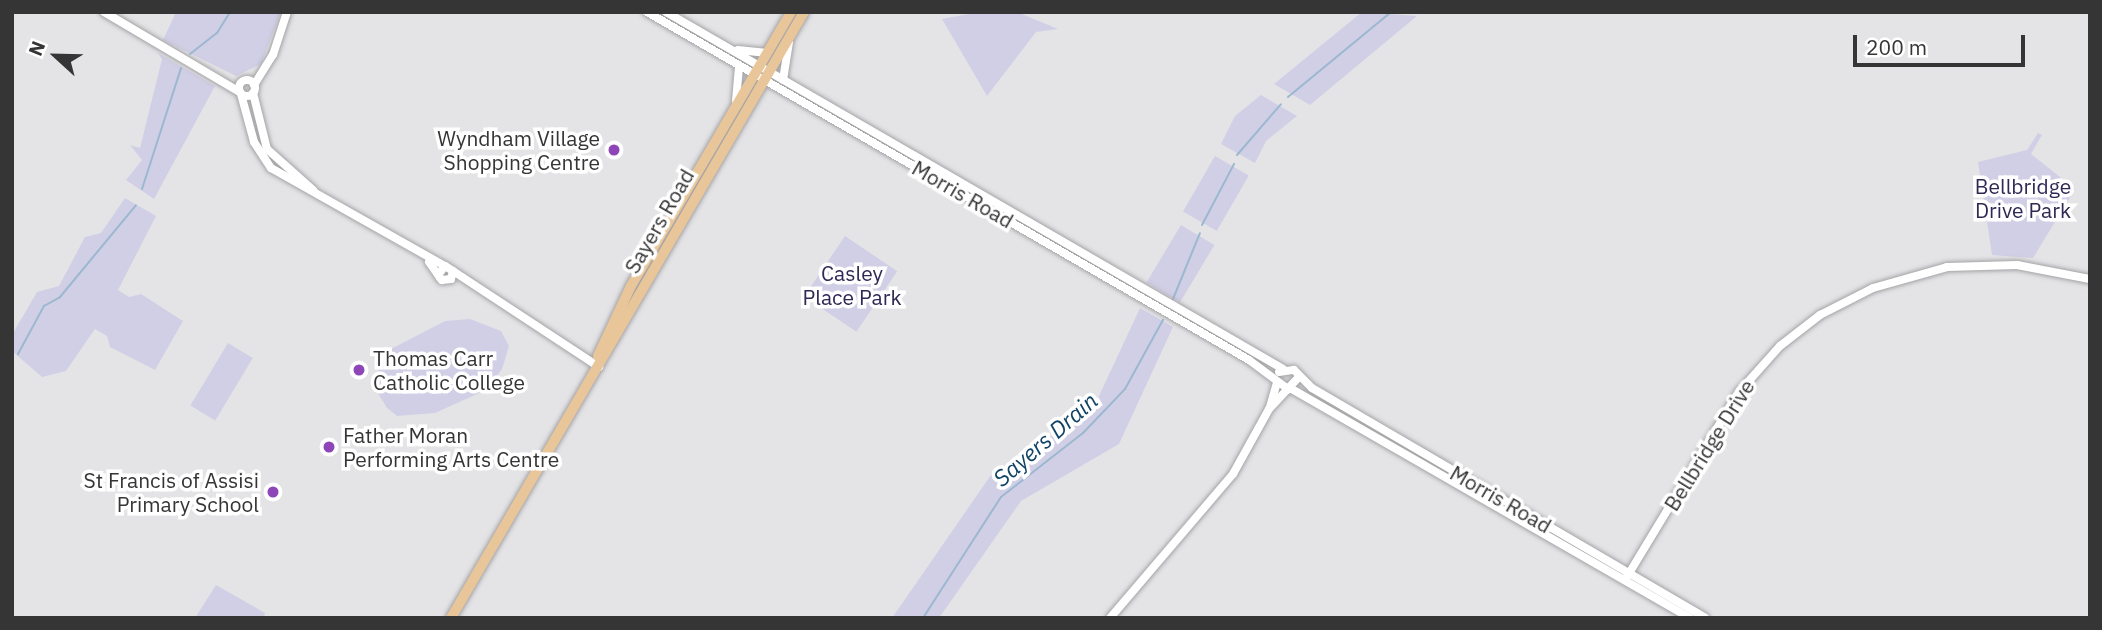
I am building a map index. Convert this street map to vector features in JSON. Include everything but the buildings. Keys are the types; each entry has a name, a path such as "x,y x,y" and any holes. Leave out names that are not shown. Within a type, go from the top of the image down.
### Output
{"main road":[{"name":"Sayers Road","path":"596,365 628,291 755,69 791,12"},
{"name":"Sayers Road","path":"451,618 804,12"}],"street":[{"path":"104,12 224,80 240,93 254,142 266,160 429,262 444,265 468,286 596,365"},
{"path":"240,93 265,68 287,12"},
{"name":"Morris Road","path":"647,12 739,66 755,69"},
{"path":"663,22 667,13"},
{"name":"Morris Road","path":"667,13 732,50 755,69 1090,264 1277,382 1410,451"},
{"path":"783,80 792,32"},
{"path":"732,50 765,52"},
{"path":"734,106 739,66"},
{"name":"Morris Road","path":"766,75 783,80 958,188"},
{"path":"224,80 249,85"},
{"path":"240,93 249,85"},
{"path":"249,85 267,149 316,192"},
{"path":"429,262 438,275 468,286"},
{"name":"Morris Road","path":"1090,264 1283,369 1294,370 1297,378 1410,451 1657,594 1705,618"},
{"path":"438,275 444,265"},
{"name":"Bellbridge Drive","path":"1627,577 1739,392 1780,346 1820,315 1873,288 1947,267 2017,265 2090,279"},
{"path":"448,280 453,271"},
{"path":"1110,618 1233,474 1269,410 1283,369"},
{"path":"1269,410 1297,378"},
{"name":"Morris Road","path":"1657,594 1690,618"}],"green space":[{"path":"176,12 281,12 261,64 236,76 163,40"},
{"path":"979,12 1017,12 1058,29 1036,32 987,96 942,19"},
{"path":"1362,12 1417,16 1310,105 1274,84"},
{"path":"158,53 215,86 154,199 126,180 142,160 130,145 140,148 162,59"},
{"path":"1261,95 1297,116 1266,141 1255,163 1221,144 1235,116"},
{"name":"Bellbridge Drive Park","path":"2038,133 2042,135 2031,154 2075,189 2033,258 1992,255 1978,162 2027,150"},
{"path":"1215,156 1249,176 1217,231 1183,211"},
{"path":"125,198 156,216 118,290 129,297 141,294 183,321 155,370 110,347 107,336 95,329 66,371 42,377 12,351 12,335 37,292 59,286 85,237 101,233"},
{"path":"1181,225 1214,245 1180,303 1146,282"},
{"name":"Casley Place Park","path":"845,236 897,271 856,332 804,297"},
{"path":"1140,308 1173,327 1119,444 1021,501 939,618 892,618 993,472 1091,413"},
{"path":"470,319 501,331 509,346 502,369 486,390 435,413 397,416 387,408 376,390 375,377 391,349 445,321"},
{"path":"228,343 253,358 215,421 190,406"},
{"path":"216,585 265,613 264,618 195,618"}],"waterway":[{"path":"190,54 217,33 230,12"},
{"name":"Sayers Drain","path":"1288,97 1391,12"},
{"path":"142,189 181,68"},
{"name":"Sayers Drain","path":"1237,155 1281,104"},
{"name":"Sayers Drain","path":"1202,225 1234,164"},
{"path":"18,354 44,306 60,297 136,205"},
{"name":"Sayers Drain","path":"1173,299 1200,233"},
{"name":"Sayers Drain","path":"923,618 1001,497 1083,433 1125,389 1163,320"}],"place":[{"name":"Wyndham Village Shopping Centre","path":"614,150"},
{"name":"Thomas Carr Catholic College","path":"359,370"},
{"name":"Father Moran Performing Arts Centre","path":"329,447"},
{"name":"St Francis of Assisi Primary School","path":"273,492"}]}
